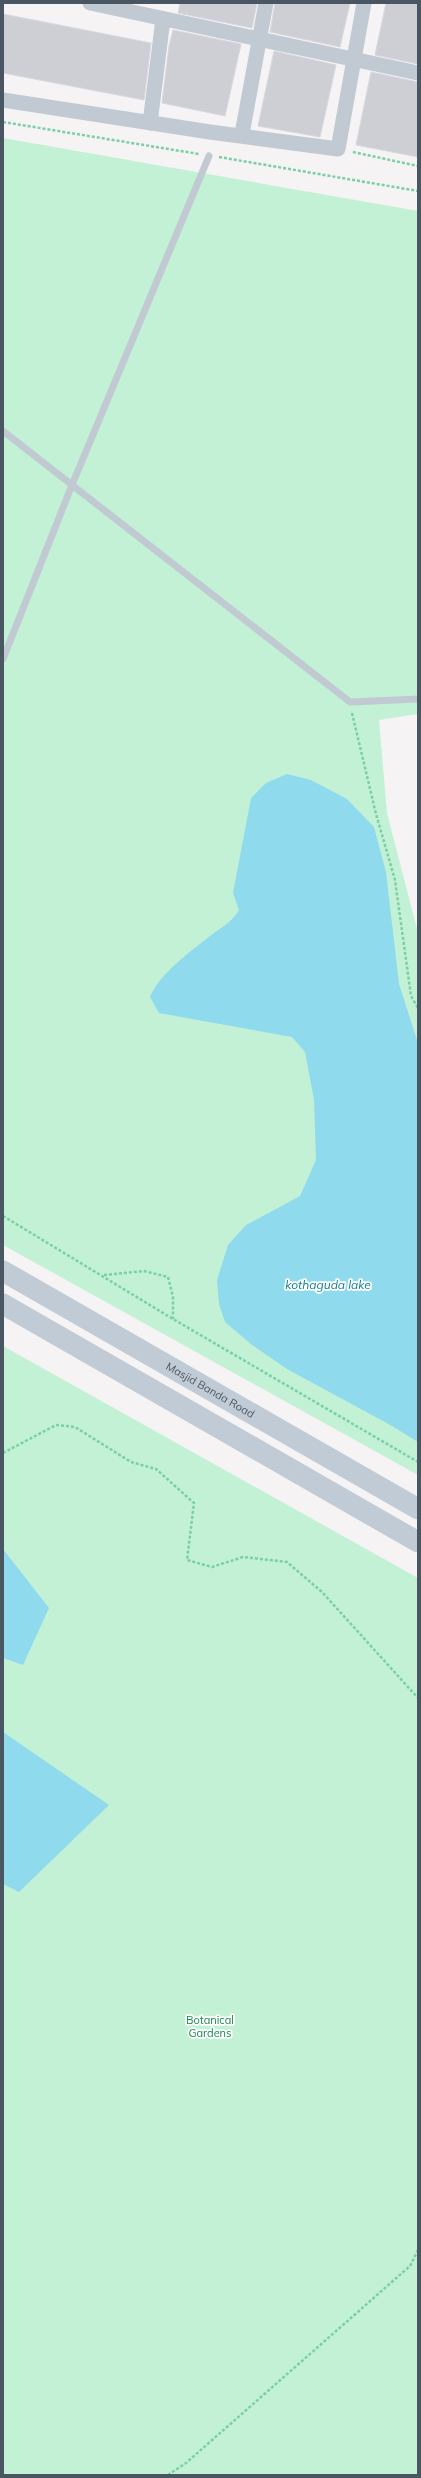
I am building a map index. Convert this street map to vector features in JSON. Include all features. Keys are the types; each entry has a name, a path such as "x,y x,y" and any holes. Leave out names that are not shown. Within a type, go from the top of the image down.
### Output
{"main road":[{"name":"Masjid Banda Road","path":"3,1271 418,1509"},
{"path":"3,1304 418,1542"}],"street":[{"path":"90,3 418,73"},
{"path":"242,134 266,3"},
{"path":"3,100 150,123 242,134 338,149 364,3"},
{"path":"150,123 164,19"}],"lane":[{"path":"3,659 72,485 209,156"},
{"path":"3,431 350,702 418,699"}],"path":[{"path":"338,149 418,166"},
{"path":"350,702 376,814 395,880 411,996 418,1008"},
{"path":"3,1216 173,1319 418,1462"},
{"path":"104,1276 144,1271 168,1277 173,1297 173,1319"},
{"path":"3,1453 56,1425 75,1427 131,1462 156,1469 194,1504 187,1560 212,1567 243,1557 287,1562 322,1592 418,1698"},
{"path":"168,2475 186,2463 410,2266 418,2250"}],"green space":[{"path":"3,138 418,211 418,714 379,720 387,813 418,933 418,1475 3,1245"},
{"name":"Botanical Gardens","path":"3,1346 418,1578 418,2475 3,2475"}],"water":[{"name":"kothaguda lake","path":"287,774 311,780 347,799 374,827 386,872 399,984 418,1043 418,1442 392,1426 287,1369 252,1345 225,1322 219,1304 217,1280 228,1245 246,1225 300,1196 316,1160 314,1100 305,1052 292,1037 159,1013 150,997 161,980 176,964 236,915 239,910 233,893 251,798 266,783"},
{"path":"3,1549 49,1608 23,1665 3,1658"},
{"path":"3,1732 109,1805 19,1892 3,1884"}],"building":[{"path":"180,3 257,3 252,28 178,13"},
{"path":"275,3 350,3 340,47 270,32"},
{"path":"386,3 418,3 418,64 375,55"},
{"path":"3,14 151,43 144,100 3,73"},
{"path":"173,30 241,44 225,116 162,103 169,46"},
{"path":"274,51 336,65 320,137 258,126"},
{"path":"371,72 418,82 418,157 356,145"}]}
